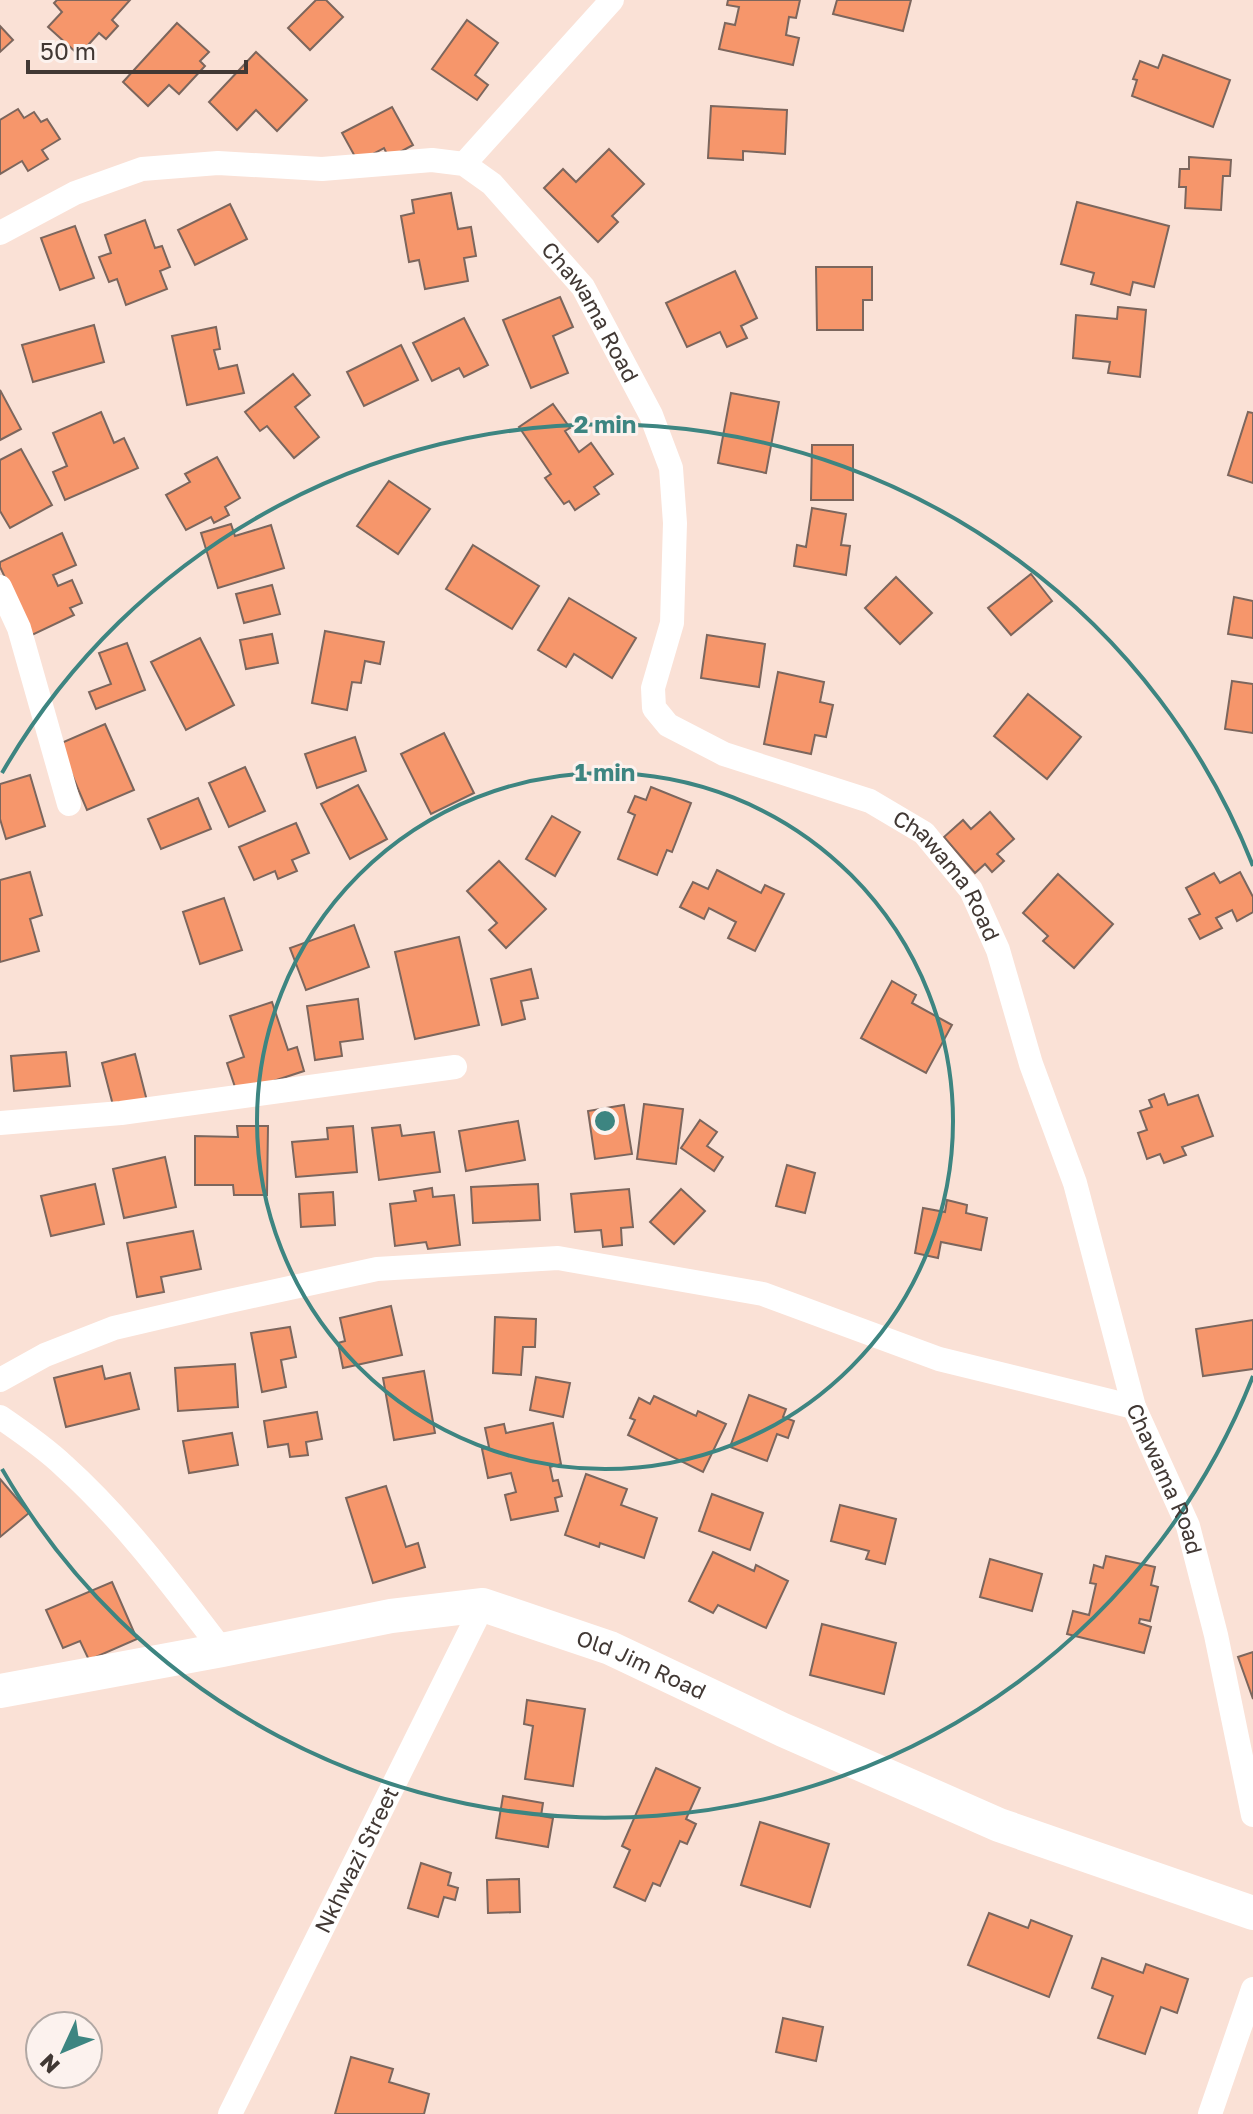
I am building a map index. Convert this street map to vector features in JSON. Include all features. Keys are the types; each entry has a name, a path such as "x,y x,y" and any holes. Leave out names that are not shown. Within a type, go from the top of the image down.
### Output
{"street":[{"path":"0,233 75,193 142,169 218,163 322,169 432,160 464,164 612,0"},
{"name":"Chawama Road","path":"464,164 492,184 583,287 651,415 671,468 675,523 672,623 653,688 654,708 668,725 724,754 870,801 924,833 971,890 998,950 1031,1064 1075,1183 1134,1407 1188,1526 1216,1635 1253,1815"},
{"path":"0,587 19,628 69,804"},
{"path":"0,1123 121,1113 455,1067"},
{"path":"0,1380 45,1355 114,1328 240,1298 377,1269 558,1258 763,1294 939,1359 1134,1407"},
{"path":"0,1417 64,1465 114,1515 222,1650"},
{"name":"Old Jim Road","path":"0,1691 391,1616 483,1605 610,1648 783,1730 999,1825 1253,1913"},
{"name":"Nkhwazi Street","path":"230,2114 483,1605"},
{"path":"1210,2114 1253,1989"}],"building":[{"path":"57,0 130,0 112,20 118,26 106,39 99,33 79,55 48,27 62,12 54,3"},
{"path":"316,0 326,0 343,17 310,50 288,28"},
{"path":"728,0 800,0 796,18 789,17 786,35 799,38 793,65 719,49 725,23 735,25 739,7 727,5"},
{"path":"837,0 911,0 903,31 833,14"},
{"path":"467,20 498,43 475,75 488,85 477,100 432,69"},
{"path":"177,23 209,52 200,61 205,66 179,94 169,85 148,106 123,82"},
{"path":"0,26 13,40 0,52"},
{"path":"256,52 307,100 277,131 256,110 237,130 209,102"},
{"path":"1163,55 1230,80 1213,127 1132,96 1137,80 1133,79 1140,61 1158,68"},
{"path":"711,106 787,110 785,154 743,151 743,160 708,158"},
{"path":"392,107 413,145 389,158 384,148 358,162 342,133"},
{"path":"18,109 24,118 34,112 41,122 47,119 60,139 42,150 48,159 28,171 22,161 0,174 0,120"},
{"path":"609,149 644,184 612,216 618,222 598,242 544,188 563,169 576,182"},
{"path":"1189,157 1231,160 1230,176 1223,176 1221,210 1185,208 1186,187 1179,187 1180,169 1189,169"},
{"path":"451,193 458,229 471,227 476,256 464,258 468,281 425,289 419,260 409,262 401,216 414,213 412,200"},
{"path":"1077,202 1169,226 1154,287 1133,282 1130,295 1091,284 1094,273 1061,264"},
{"path":"230,204 247,239 195,265 178,230"},
{"path":"145,220 155,248 162,246 170,267 160,271 167,289 126,305 117,279 109,282 99,257 111,253 105,235"},
{"path":"75,226 94,278 60,290 41,238"},
{"path":"816,267 872,267 872,300 863,300 863,330 817,330"},
{"path":"735,271 757,318 741,326 747,338 727,347 720,332 687,347 666,303"},
{"path":"560,297 573,327 553,336 568,373 531,388 503,320"},
{"path":"1118,307 1146,310 1140,377 1108,373 1110,362 1073,358 1076,315 1117,319"},
{"path":"464,318 488,365 464,377 459,368 432,381 413,343"},
{"path":"94,325 104,362 33,382 22,345"},
{"path":"216,327 220,349 214,350 219,369 237,365 244,393 187,405 172,336"},
{"path":"401,345 418,380 364,406 347,372"},
{"path":"293,374 310,395 295,407 319,437 294,458 267,426 260,431 245,412"},
{"path":"0,390 21,429 0,440"},
{"path":"731,393 779,402 766,473 718,463"},
{"path":"553,404 570,428 565,431 579,452 591,443 613,474 594,487 599,494 575,510 569,501 564,504 545,478 551,474 519,427"},
{"path":"101,412 114,443 124,438 138,468 65,500 53,472 67,466 53,433"},
{"path":"1248,412 1253,413 1253,483 1228,475"},
{"path":"812,445 853,445 853,500 811,500"},
{"path":"21,449 52,505 10,528 0,511 0,460"},
{"path":"217,457 240,498 225,507 229,515 214,523 211,517 186,530 166,495 190,482 185,474"},
{"path":"389,481 430,509 398,554 357,526"},
{"path":"812,508 846,514 841,545 850,546 846,575 794,566 797,545 806,547"},
{"path":"231,524 235,536 271,525 284,568 218,588 201,533"},
{"path":"62,533 76,565 53,575 58,586 72,580 82,603 70,608 74,615 32,635 0,562"},
{"path":"473,545 539,586 512,629 446,589"},
{"path":"1031,574 1052,601 1011,635 988,608"},
{"path":"896,577 932,613 900,644 865,608"},
{"path":"272,585 280,614 244,623 236,594"},
{"path":"1234,597 1253,601 1253,638 1228,634"},
{"path":"569,598 636,638 612,678 574,654 566,667 538,650"},
{"path":"325,631 384,642 380,664 365,661 361,683 352,682 347,710 312,703"},
{"path":"272,634 278,663 246,669 240,640"},
{"path":"707,635 765,644 759,687 701,678"},
{"path":"200,638 234,705 186,730 151,662"},
{"path":"127,643 145,690 96,709 89,692 111,684 99,653"},
{"path":"778,672 824,682 820,702 833,705 826,737 815,735 811,754 764,744"},
{"path":"1232,681 1253,684 1253,733 1225,729"},
{"path":"1028,694 1081,737 1047,779 994,736"},
{"path":"105,724 134,790 87,810 59,744"},
{"path":"444,733 474,793 431,814 401,754"},
{"path":"355,737 366,771 317,788 305,754"},
{"path":"245,767 265,811 229,827 209,783"},
{"path":"30,775 45,826 6,839 0,819 0,784"},
{"path":"358,785 387,839 350,859 321,804"},
{"path":"651,787 691,803 672,852 667,850 657,875 618,859 635,815 628,812 635,796 646,800"},
{"path":"198,798 211,829 161,849 148,819"},
{"path":"990,812 1014,839 997,854 1004,861 992,872 985,864 975,873 944,837 963,820 971,829"},
{"path":"552,816 580,832 555,876 526,859"},
{"path":"296,823 309,853 292,860 297,871 278,879 275,871 254,880 239,847"},
{"path":"499,861 546,909 506,948 489,930 497,923 467,891"},
{"path":"717,870 761,893 765,885 784,894 755,951 728,938 736,922 709,908 704,919 680,907 693,882 708,889"},
{"path":"30,872 42,915 30,919 39,951 0,962 0,880"},
{"path":"1240,872 1253,897 1253,912 1237,921 1232,910 1216,918 1222,928 1200,939 1189,919 1200,914 1186,888 1214,873 1220,883"},
{"path":"1058,874 1113,924 1074,968 1043,941 1048,936 1023,913"},
{"path":"224,898 242,950 200,964 183,912"},
{"path":"354,925 369,967 306,990 290,948"},
{"path":"459,937 479,1025 415,1039 395,952"},
{"path":"531,969 538,998 521,1001 525,1019 502,1025 491,979"},
{"path":"892,981 916,995 912,1003 952,1025 926,1073 861,1038"},
{"path":"358,999 363,1039 340,1042 342,1056 315,1060 307,1006"},
{"path":"272,1002 288,1050 297,1047 304,1071 237,1093 227,1063 244,1057 230,1016"},
{"path":"66,1052 70,1086 14,1091 11,1056"},
{"path":"135,1054 147,1101 114,1109 102,1063"},
{"path":"1164,1094 1168,1105 1198,1095 1213,1136 1182,1147 1186,1155 1164,1163 1160,1154 1147,1159 1138,1133 1147,1130 1140,1111 1152,1107 1149,1100"},
{"path":"644,1104 683,1109 676,1164 637,1159"},
{"path":"624,1105 632,1154 595,1159 588,1111"},
{"path":"700,1120 717,1132 707,1146 723,1157 714,1171 681,1148"},
{"path":"518,1121 525,1160 466,1171 459,1131"},
{"path":"400,1125 402,1136 434,1132 440,1172 379,1180 372,1128"},
{"path":"237,1126 268,1126 267,1195 234,1195 233,1185 195,1185 195,1136 238,1137"},
{"path":"353,1126 357,1172 296,1177 292,1142 328,1139 327,1128"},
{"path":"165,1157 176,1207 124,1218 113,1169"},
{"path":"787,1165 815,1173 805,1213 776,1206"},
{"path":"95,1184 104,1224 51,1236 41,1196"},
{"path":"538,1184 540,1220 473,1223 471,1187"},
{"path":"432,1188 433,1197 454,1195 460,1245 428,1249 426,1242 395,1246 390,1204 416,1201 414,1191"},
{"path":"629,1189 633,1227 621,1228 622,1245 603,1247 601,1230 575,1232 571,1194"},
{"path":"681,1189 705,1211 674,1244 650,1222"},
{"path":"333,1192 335,1225 301,1227 299,1194"},
{"path":"947,1200 967,1205 966,1213 987,1218 981,1250 941,1242 938,1258 915,1253 923,1208 945,1212"},
{"path":"193,1231 201,1269 161,1277 164,1292 137,1297 127,1243"},
{"path":"391,1306 402,1355 343,1368 338,1343 345,1341 340,1318"},
{"path":"495,1317 536,1319 535,1347 523,1347 521,1375 493,1373"},
{"path":"1253,1320 1253,1369 1203,1376 1196,1329"},
{"path":"290,1327 296,1357 281,1360 286,1387 262,1392 251,1333"},
{"path":"235,1364 238,1407 178,1411 175,1368"},
{"path":"102,1366 105,1379 130,1373 139,1409 66,1427 54,1378"},
{"path":"424,1371 435,1433 394,1440 383,1378"},
{"path":"536,1377 570,1383 563,1417 530,1410"},
{"path":"749,1395 786,1409 783,1417 794,1421 788,1438 777,1434 767,1461 730,1447"},
{"path":"654,1396 696,1416 698,1411 726,1424 703,1472 628,1435 635,1420 630,1418 639,1398 650,1404"},
{"path":"317,1412 322,1439 306,1442 308,1455 290,1457 288,1444 268,1447 264,1421"},
{"path":"553,1423 561,1464 550,1467 553,1481 558,1480 562,1496 555,1498 558,1511 511,1520 505,1495 516,1492 511,1473 488,1478 482,1449 489,1447 485,1428 504,1424 506,1433"},
{"path":"232,1433 238,1465 189,1473 183,1441"},
{"path":"586,1474 627,1489 621,1505 657,1518 644,1558 565,1535"},
{"path":"0,1479 29,1513 0,1537"},
{"path":"386,1486 406,1547 418,1543 425,1567 373,1583 346,1498"},
{"path":"712,1494 763,1513 750,1550 699,1531"},
{"path":"840,1505 896,1519 885,1564 866,1559 869,1551 831,1541"},
{"path":"713,1552 754,1571 756,1565 788,1581 766,1628 718,1605 713,1613 689,1601"},
{"path":"1106,1556 1155,1567 1151,1585 1158,1587 1150,1621 1140,1619 1139,1623 1151,1627 1144,1653 1067,1634 1073,1611 1089,1615 1096,1584 1090,1583 1094,1565 1103,1568"},
{"path":"990,1559 1042,1574 1032,1611 980,1597"},
{"path":"112,1582 137,1639 89,1660 80,1641 63,1648 46,1610"},
{"path":"822,1624 896,1643 884,1694 810,1675"},
{"path":"1253,1652 1253,1699 1238,1657"},
{"path":"527,1700 585,1709 573,1786 525,1779 533,1726 524,1724"},
{"path":"656,1768 700,1788 686,1819 696,1824 687,1844 680,1841 660,1886 653,1883 645,1901 614,1887 630,1850 622,1846"},
{"path":"503,1796 543,1803 541,1816 553,1818 548,1847 496,1838"},
{"path":"760,1822 829,1844 810,1907 741,1885"},
{"path":"421,1863 451,1873 448,1885 458,1888 455,1900 444,1897 438,1917 408,1908"},
{"path":"519,1879 520,1912 488,1913 487,1880"},
{"path":"989,1913 1028,1928 1031,1920 1072,1936 1049,1997 968,1965"},
{"path":"1102,1958 1143,1973 1146,1964 1188,1979 1177,2013 1161,2007 1145,2054 1098,2038 1113,1996 1092,1988"},
{"path":"783,2018 823,2027 816,2061 776,2052"},
{"path":"351,2057 393,2069 389,2082 429,2094 424,2114 335,2114"}]}
